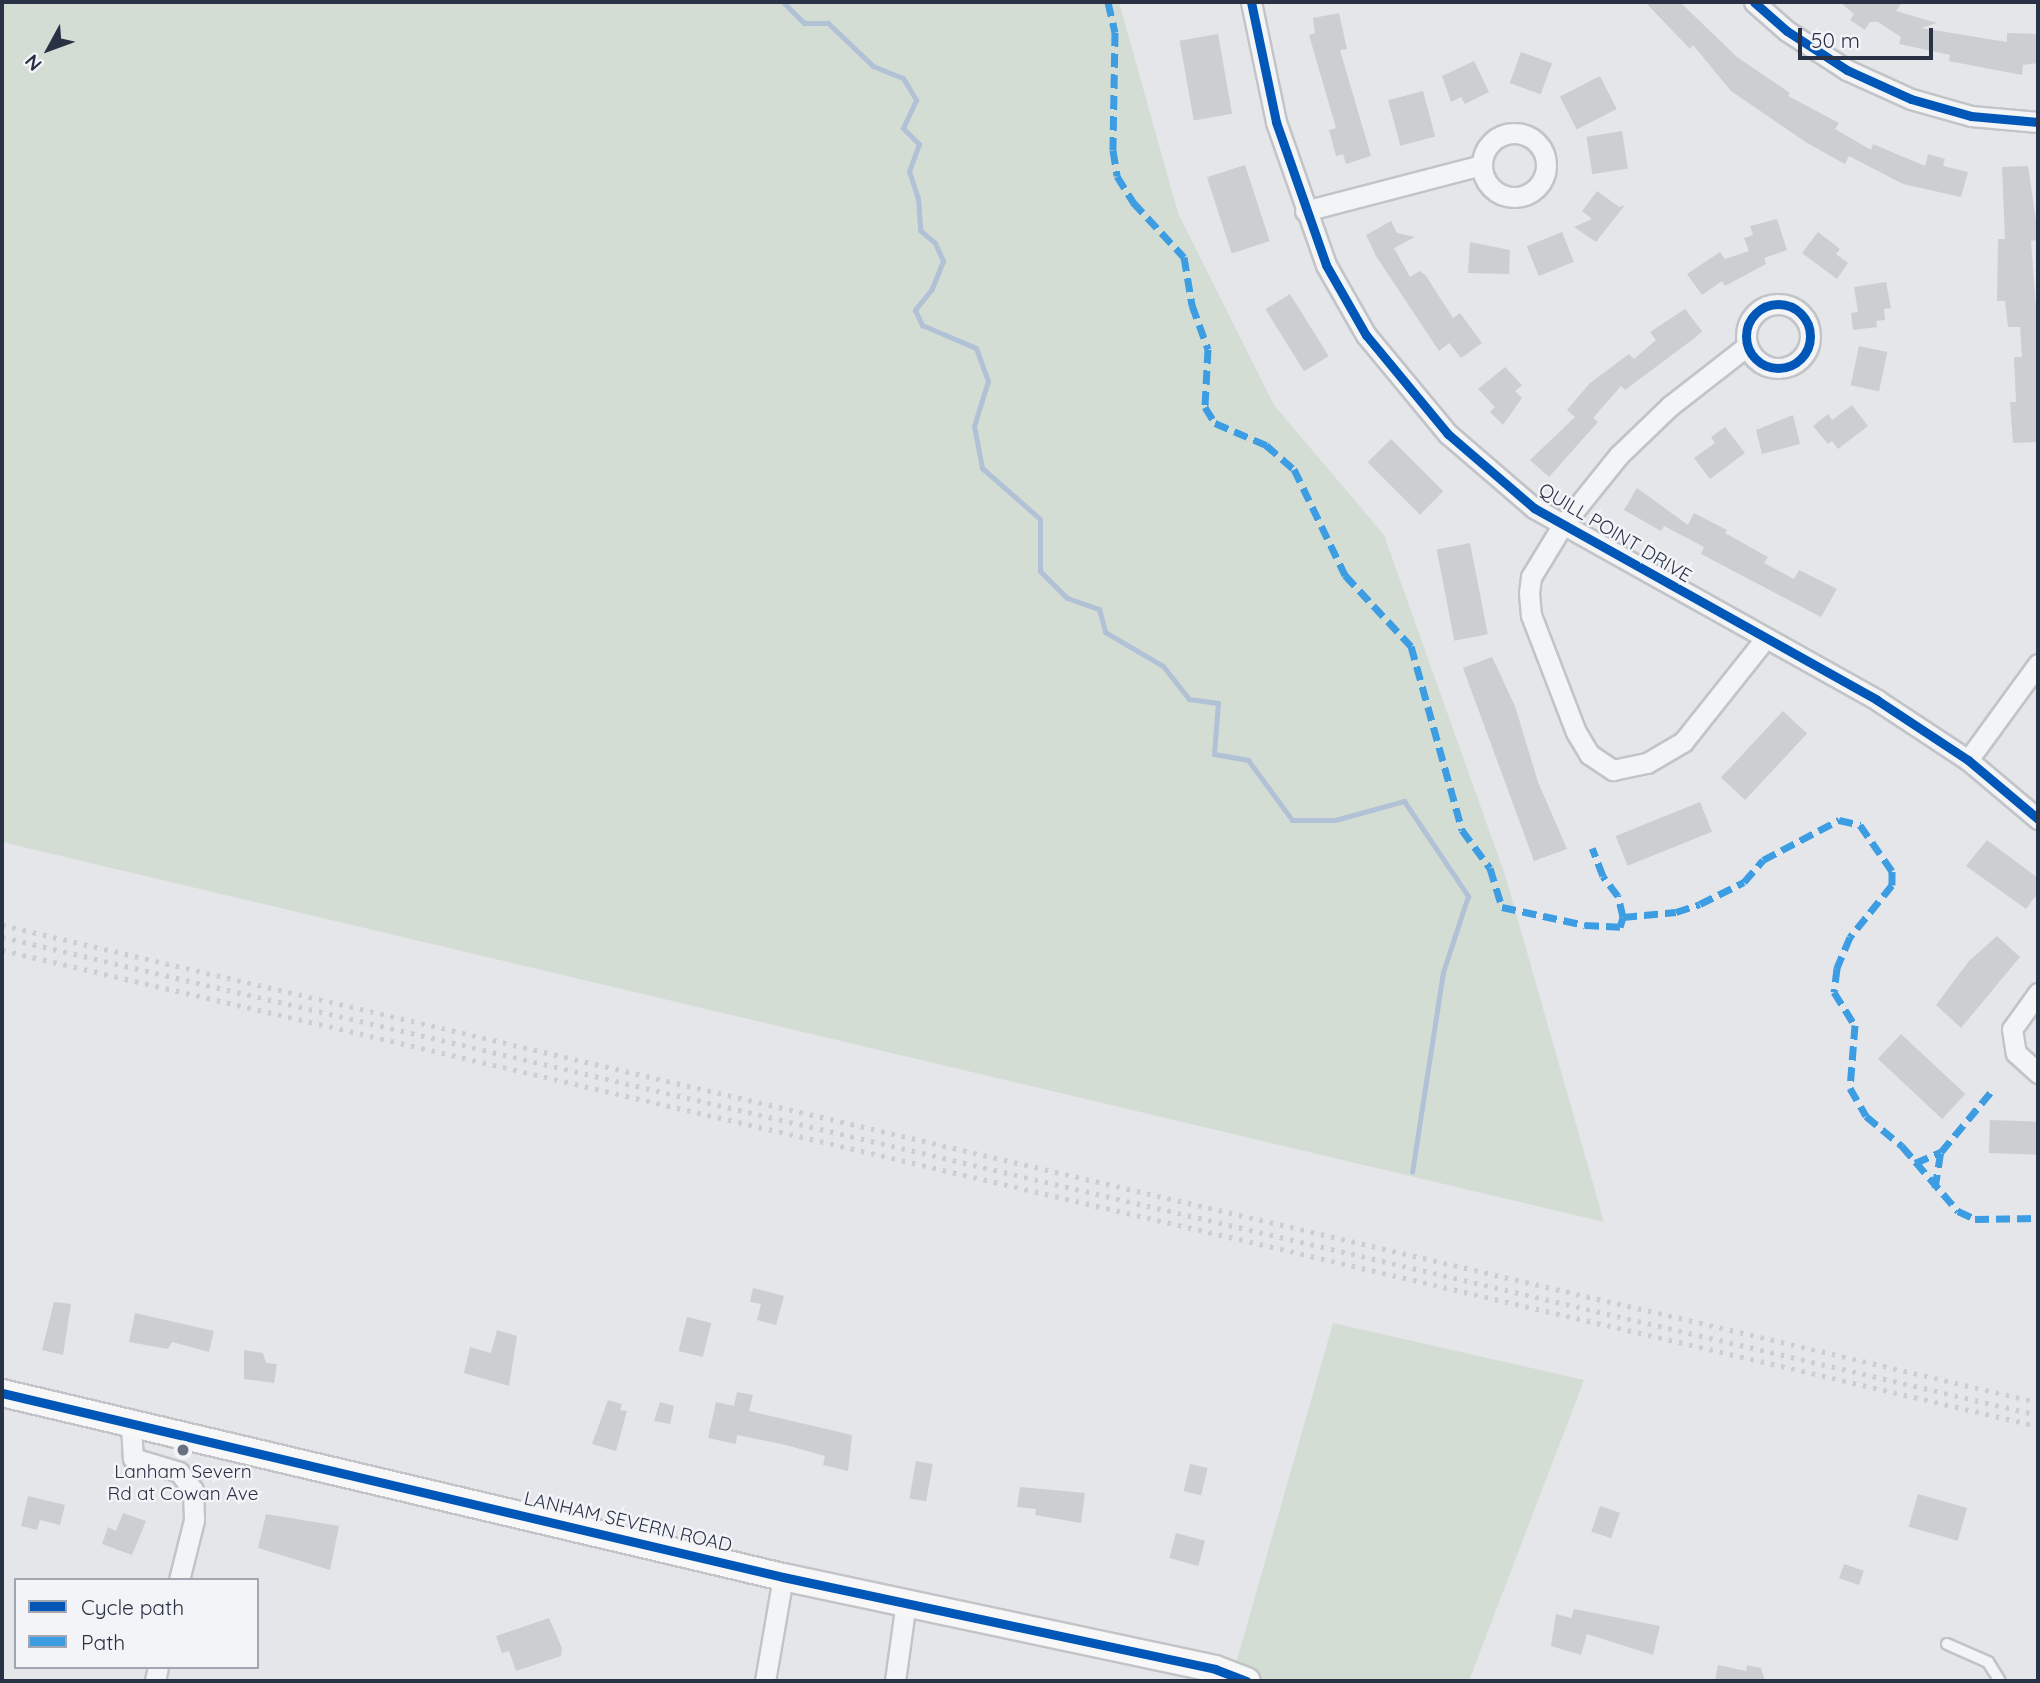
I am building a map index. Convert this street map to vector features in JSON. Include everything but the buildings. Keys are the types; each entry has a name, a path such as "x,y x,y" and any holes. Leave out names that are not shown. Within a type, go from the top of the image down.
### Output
{"main road":[{"name":"LANHAM SEVERN ROAD","path":"2,1393 783,1577 1215,1669 1247,1681"}],"street":[{"name":"QUILL POINT DRIVE","path":"1251,2 1276,122 1305,211 1345,302 1395,373 1492,476 1562,526 1764,640 1820,666 1968,760 2038,819"},
{"path":"1754,2 1787,31 1847,70 1911,99 1972,116 2038,122"},
{"path":"1305,211 1481,165"},
{"path":"1747,346 1640,433 1562,526 1531,578 1531,615 1576,732 1601,765 1630,769 1683,742 1764,640"},
{"path":"1968,760 2038,664"},
{"path":"2038,993 2012,1029 2016,1053 2023,1064 2038,1073"},
{"path":"131,1423 133,1458 178,1472 193,1490 194,1520 180,1578"},
{"path":"765,1681 783,1577"},
{"path":"895,1681 906,1602"}],"lane":[{"path":"1947,1644 1988,1661 2000,1681"}],"shaded area":[{"path":"2,2 1119,2 1178,213 1274,405 1384,535 1505,875 1604,1222 2,842"},
{"path":"1333,1323 1584,1380 1469,1681 1231,1681"}],"waterway":[{"path":"783,2 804,23 828,23 873,66 903,78 916,100 903,128 919,144 909,171 918,198 920,230 935,243 943,261 931,290 915,310 922,325 976,348 988,381 974,426 982,468 1040,519 1040,571 1067,598 1099,609 1105,632 1163,666 1189,699 1218,703 1214,754 1248,760 1292,820 1335,820 1404,801 1468,896 1443,972 1412,1172"}],"railway":[{"path":"2,925 2038,1402"},
{"path":"2,937 2038,1415"},
{"path":"2,950 2038,1426"}],"marked path":[{"path":"1108,2 1115,32 1113,150 1117,176 1133,202 1184,257 1192,305 1208,349 1205,407 1215,423 1266,445 1294,469 1345,575 1411,646 1462,830 1490,868 1502,907 1585,925 1620,927 1623,917 1618,896 1603,876 1592,848"},
{"path":"1623,917 1676,912 1700,904 1744,882 1763,860 1839,820 1860,825 1892,871 1892,885 1850,937 1837,968 1834,992 1855,1025 1850,1088 1866,1116 1902,1146 1958,1211 1975,1219 2038,1218"},
{"path":"1915,1163 1941,1152 1991,1092"},
{"path":"1935,1188 1941,1152"}],"cycle path":[{"path":"1251,2 1276,122 1326,265 1366,335 1448,434 1534,508 1877,700 1968,760 2038,819"},
{"path":"1754,2 1787,31 1847,70 1911,99 1971,116 2038,122"},
{"path":"1778,304 1790,306 1801,313 1808,324 1810,336 1808,348 1801,359 1790,366 1778,368 1766,366 1755,359 1748,348 1746,336 1748,324 1755,313 1766,306 1778,304"},
{"path":"2,1393 783,1577 1215,1669 1247,1681"}],"place":[{"name":"Lanham Severn Rd at Cowan Ave","path":"183,1450"}]}
